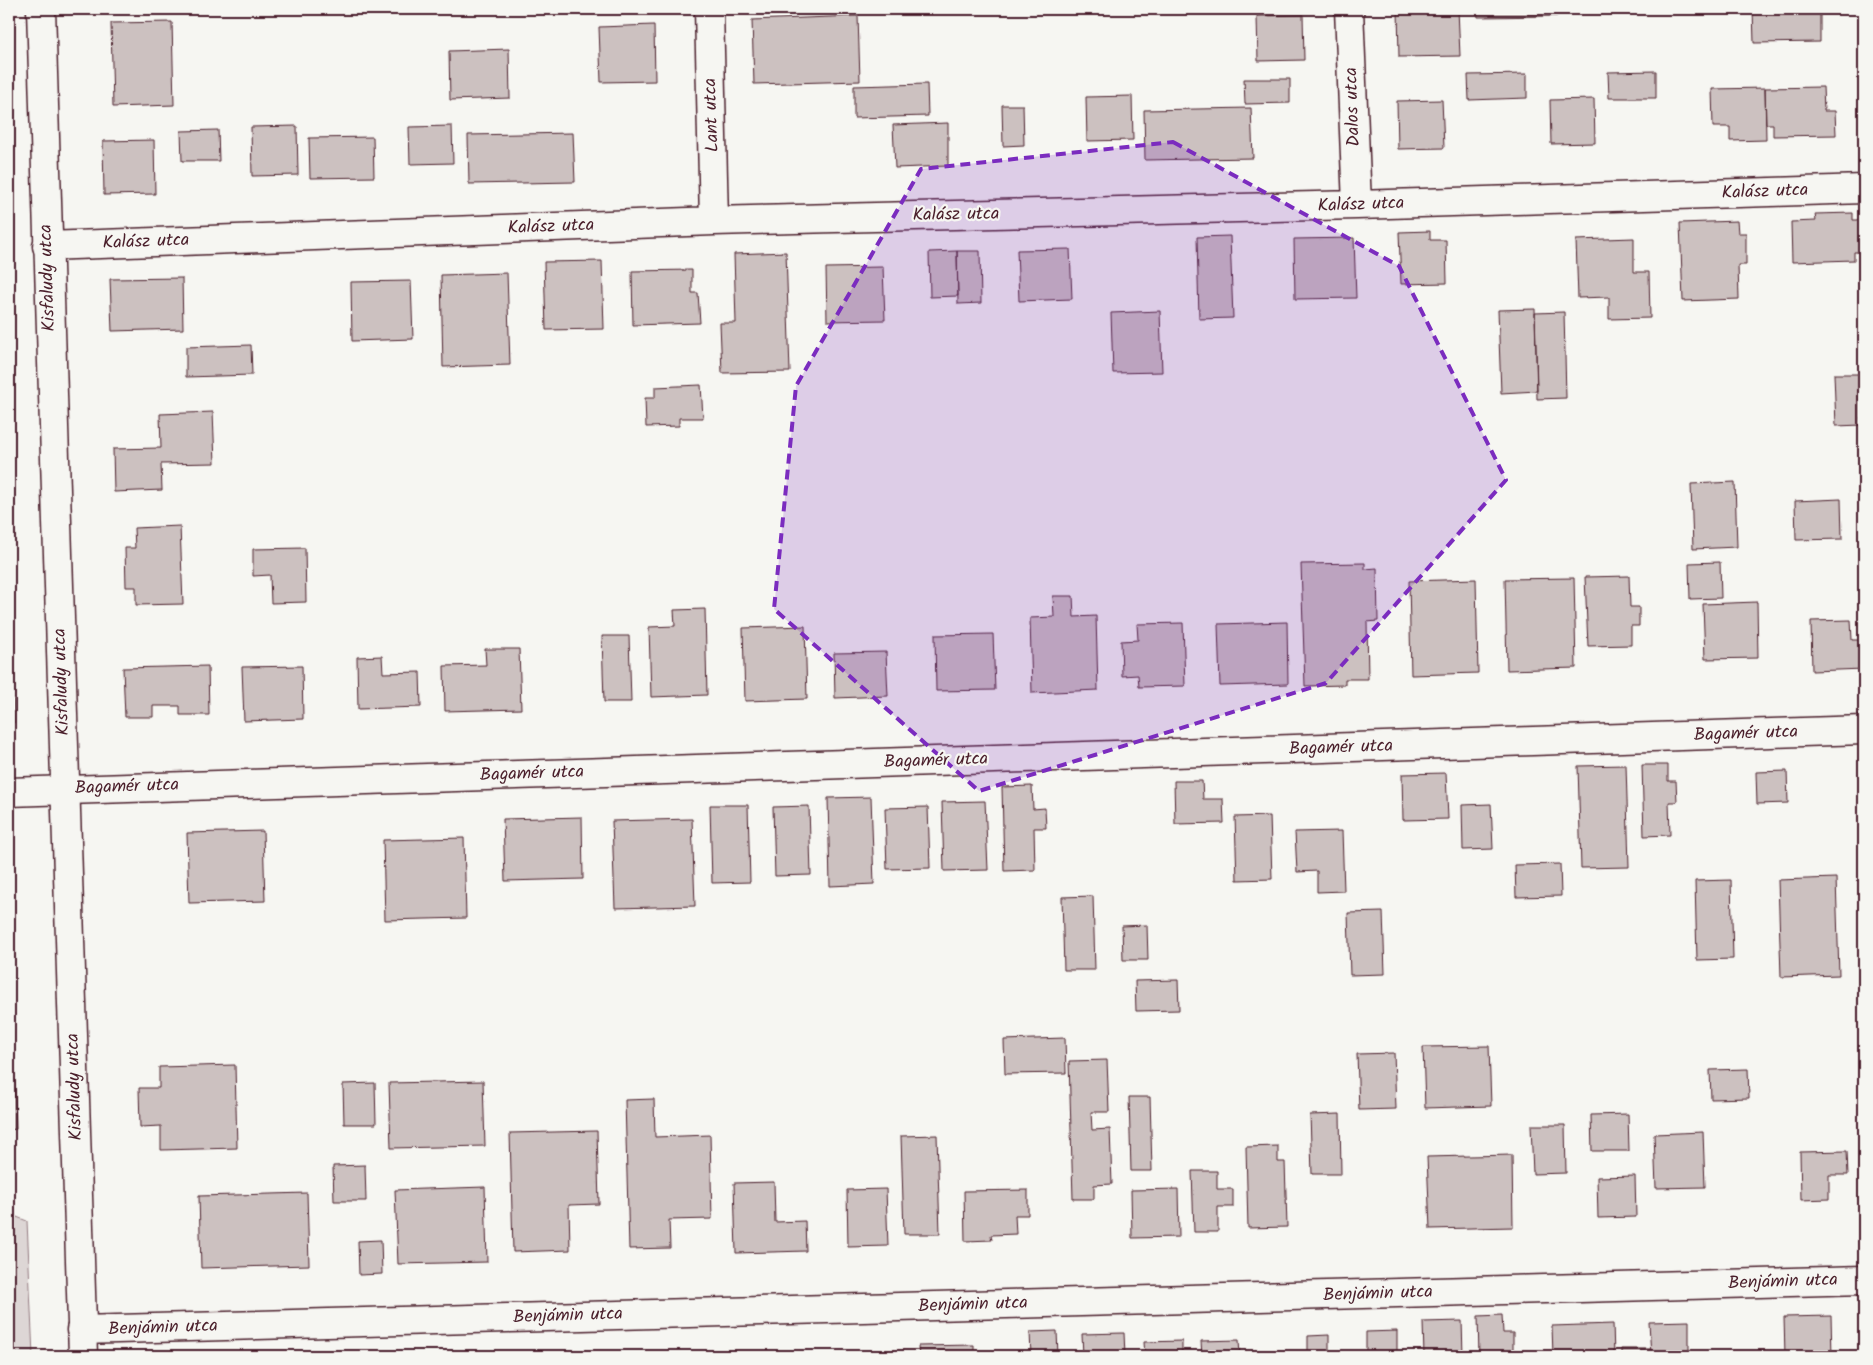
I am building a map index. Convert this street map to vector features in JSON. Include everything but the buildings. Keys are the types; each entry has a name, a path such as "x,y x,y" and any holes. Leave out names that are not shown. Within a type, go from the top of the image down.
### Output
{"street":[{"name":"Kisfaludy utca","path":"40,9 82,1343"},
{"name":"Lant utca","path":"709,9 714,221"},
{"name":"Dalos utca","path":"1349,9 1357,205"},
{"name":"Kalász utca","path":"47,246 714,221 1357,205 1864,189"},
{"name":"Bagamér utca","path":"9,792 1864,730"},
{"name":"Benjámin utca","path":"82,1343 1864,1280"}],"highlighted area":[{"path":"1173,142 1399,266 1506,480 1326,683 979,791 774,609 796,386 921,169"}],"shaded area":[{"path":"9,9 11,9 9,462"},
{"path":"9,1214 27,1221 33,1356 9,1356"}]}
